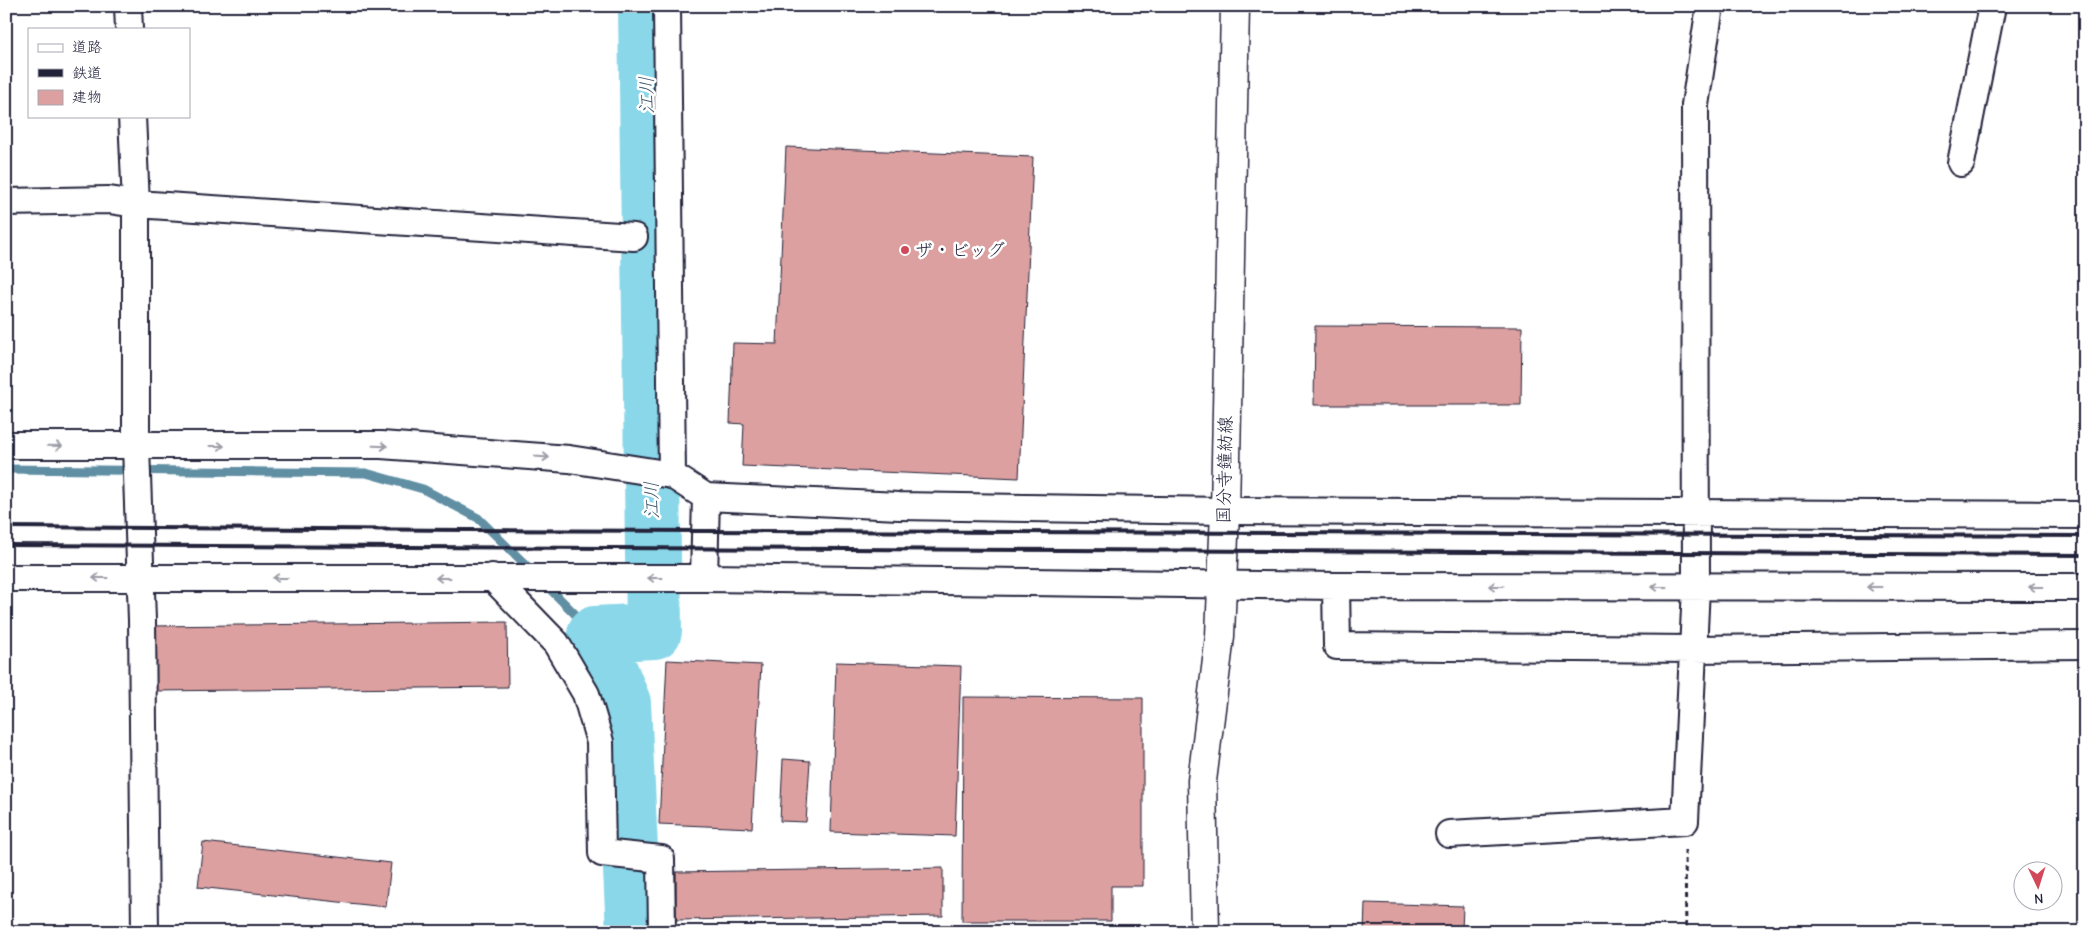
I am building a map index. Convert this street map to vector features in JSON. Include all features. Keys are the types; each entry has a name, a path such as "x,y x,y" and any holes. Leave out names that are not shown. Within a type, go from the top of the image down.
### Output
{"street":[{"path":"128,6 129,28"},
{"path":"667,6 672,476"},
{"name":"国分寺鐘紡線","path":"1205,932 1202,781 1220,636 1225,511 1235,6"},
{"path":"1449,834 1685,821 1696,587 1695,105 1710,6"},
{"path":"1961,163 1992,6"},
{"path":"132,118 136,204 136,446 139,578 142,620 145,932"},
{"path":"6,202 109,200 136,204 634,237"},
{"path":"6,445 381,445 569,459 672,476 706,498 899,506 1225,511 2085,514"},
{"path":"704,578 706,498"},
{"path":"6,578 704,578 1336,586 2085,587"},
{"path":"492,578 556,643 586,694 600,742 602,853 661,860 662,932"},
{"path":"1336,586 1337,646 1692,648 2085,645"}],"path":[{"path":"1685,821 1686,932"}],"building":[{"name":"ザ・ビッグ","path":"786,147 1033,157 1019,478 742,466 744,424 730,423 733,343 777,344"},
{"path":"1315,326 1522,327 1521,405 1314,405"},
{"path":"507,622 508,687 153,691 152,626"},
{"path":"667,660 761,665 752,828 659,824"},
{"path":"836,662 961,666 955,836 831,832"},
{"path":"963,697 1143,698 1143,886 1111,886 1111,921 962,921"},
{"path":"783,759 810,761 806,822 780,821"},
{"path":"203,842 391,863 386,907 198,887"},
{"path":"943,868 943,916 676,920 676,872"},
{"path":"1365,903 1463,906 1462,932 1364,932"}],"waterway":[{"name":"江川","path":"634,932 623,703 595,634 654,631 646,6"},
{"path":"6,469 366,473 423,489 478,518 533,572"},
{"path":"544,583 595,634"}],"railway":[{"path":"6,527 2085,536"},
{"path":"6,545 2085,555"}],"place":[{"name":"ザ・ビッグ","path":"905,250"}]}
